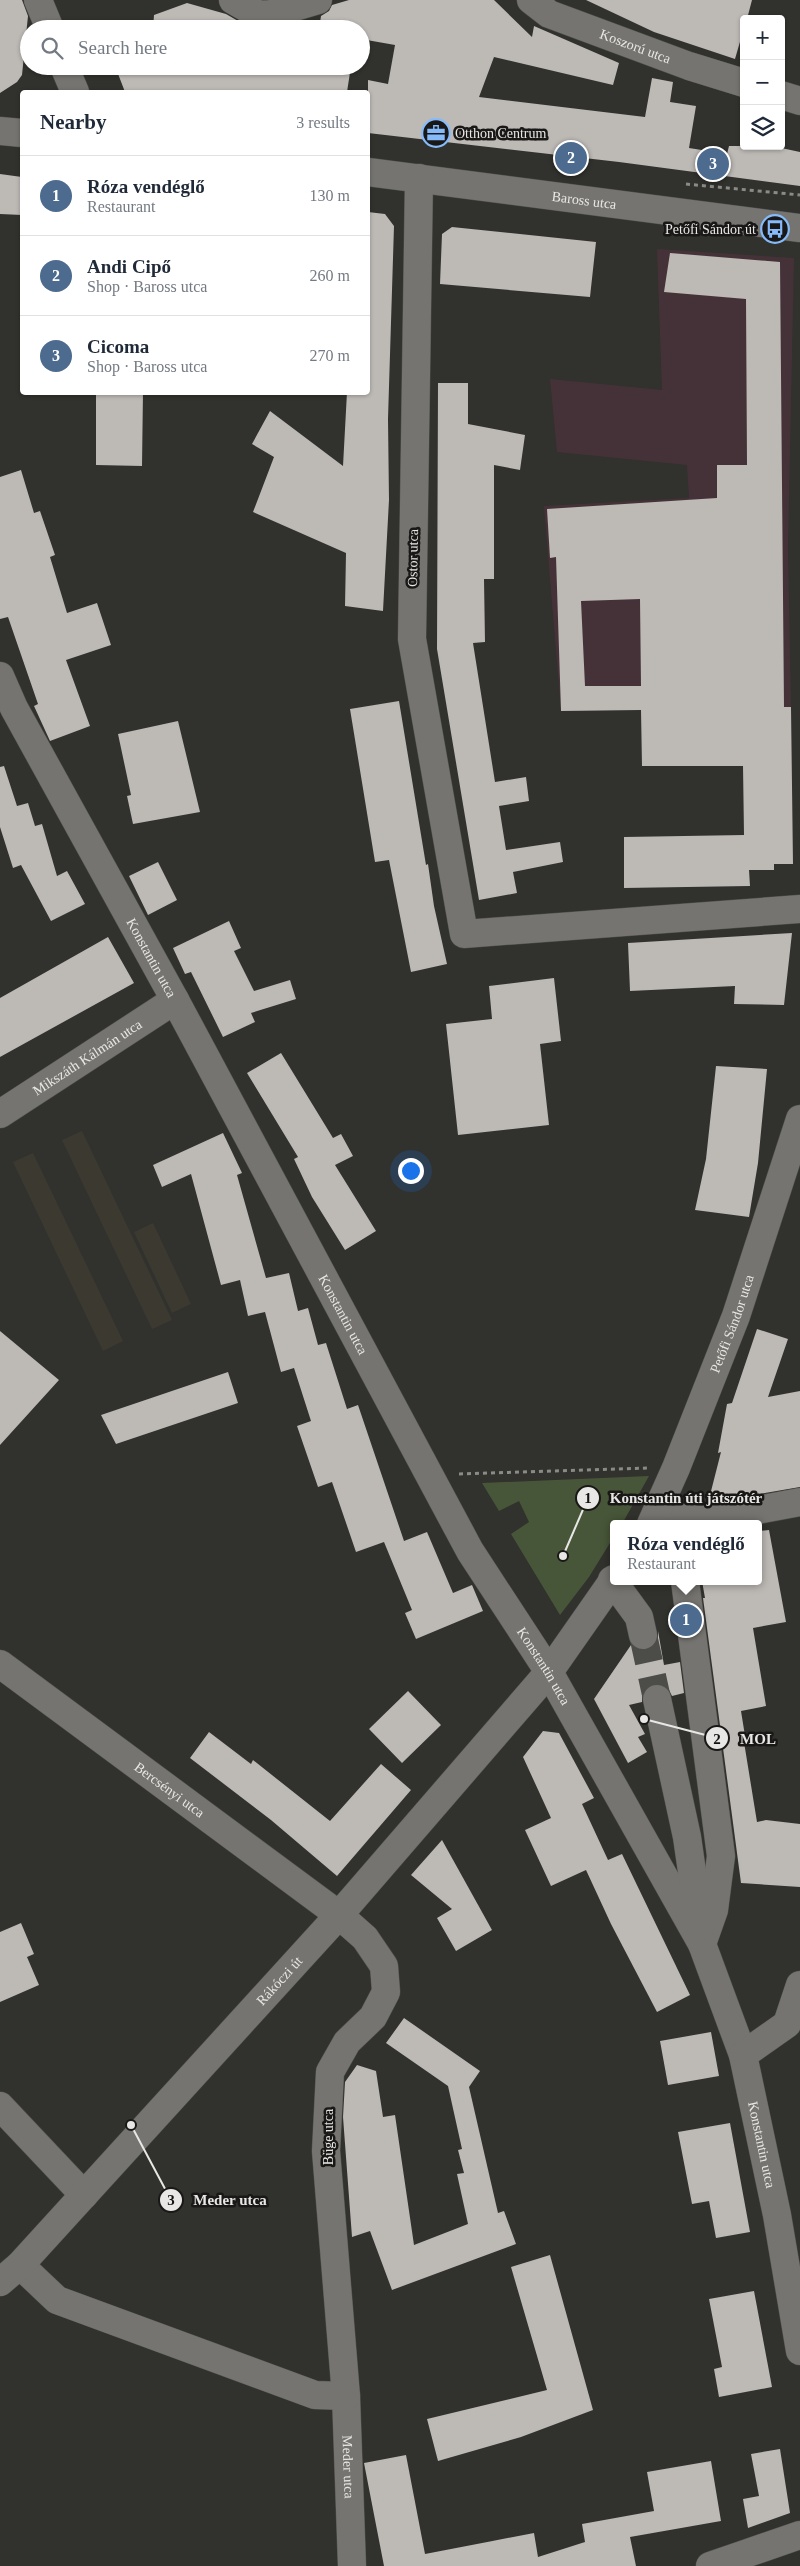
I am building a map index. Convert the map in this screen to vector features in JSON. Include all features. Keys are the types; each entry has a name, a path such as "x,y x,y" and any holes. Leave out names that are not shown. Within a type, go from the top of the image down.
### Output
{"street":[{"path":"38,0 46,20"},
{"path":"233,0 259,15 271,14 318,0"},
{"name":"Koszorú utca","path":"531,0 549,14 689,66 740,82"},
{"path":"68,75 74,90"},
{"path":"785,96 800,101"},
{"path":"0,131 20,133"},
{"name":"Baross utca","path":"370,172 800,228"},
{"name":"Ostor utca","path":"419,178 412,639 464,934 800,909"},
{"name":"Konstantin utca","path":"0,676 14,708 175,1000 470,1551 549,1672 702,1944 743,2055 777,2215 800,2352"},
{"name":"Mikszáth Kálmán utca","path":"0,1114 175,1000"},
{"name":"Petőfi Sándor utca","path":"654,1520 736,1316 800,1119"},
{"path":"704,1520 800,1502"},
{"path":"549,1672 610,1583"},
{"path":"617,1585 639,1617 642,1634"},
{"path":"686,1585 721,1856 714,1910 702,1944"},
{"name":"Bercsényi utca","path":"0,1664 339,1914"},
{"name":"Rákóczi út","path":"10,2274 339,1914 549,1672"},
{"path":"657,1699 687,1837 702,1944"},
{"name":"Büge utca","path":"339,1914 365,1938 384,1966 386,1992 373,2017 348,2042 330,2072 326,2151 346,2396"},
{"path":"743,2055 793,2026 800,1985"},
{"path":"0,2106 84,2195"},
{"path":"777,2215 800,2228"},
{"path":"10,2274 57,2300 315,2395 346,2396"},
{"name":"Meder utca","path":"346,2396 352,2566"},
{"path":"710,2566 800,2535"}],"path":[{"path":"428,1475 676,1468"}],"shaded area":[{"path":"657,249 794,258 788,548 791,707 561,711 544,506 689,498 687,465 557,452 550,379 662,390"},
{"path":"82,1131 172,1320 152,1329 62,1140"},
{"path":"33,1153 123,1341 103,1351 13,1162"},
{"path":"153,1223 191,1304 172,1313 134,1232"}],"green space":[{"path":"649,1476 624,1520 610,1520 610,1543 589,1577 560,1615 511,1534 529,1522 519,1501 499,1511 482,1483"}],"building":[{"path":"0,0 22,0 28,16 28,20 20,20 20,75 22,75 17,82 0,93"},
{"path":"349,0 494,0 532,37 534,26 619,63 613,85 494,57 479,97 645,117 652,78 673,82 670,102 696,106 689,148 727,154 729,146 740,146 740,150 785,149 800,152 800,186 619,162 370,133 370,90 368,90 368,80 388,84 395,45 370,41 370,20 320,20 321,16 329,11 332,5"},
{"path":"586,0 752,0 748,15 740,15 740,42 735,59 654,32"},
{"path":"187,3 226,14 236,20 154,20 154,15"},
{"path":"118,75 350,75 347,90 124,90"},
{"path":"0,174 20,177 20,215 0,214"},
{"path":"370,212 385,214 394,226 388,419 389,500 383,611 345,606 346,553 253,512 274,457 252,444 270,411 343,466 347,395 370,395"},
{"path":"452,227 596,242 590,297 440,284 442,234"},
{"path":"670,253 780,262 784,707 791,707 793,864 774,864 774,870 749,870 750,886 624,888 624,837 744,835 743,766 642,766 641,710 561,711 556,557 550,558 547,509 717,498 717,465 747,465 746,299 664,292","holes":["640,599 641,686 585,686 581,601"]},
{"path":"438,383 468,383 468,424 525,435 520,470 494,465 494,579 484,579 485,642 473,643 495,782 526,777 529,801 499,806 506,850 560,842 563,862 513,872 517,893 479,900 437,649"},
{"path":"96,395 143,395 142,466 96,465"},
{"path":"21,470 34,513 40,511 55,555 50,557 67,613 97,603 111,645 66,660 90,726 50,741 34,706 38,704 8,617 0,619 0,477"},
{"path":"399,701 426,865 428,864 434,906 447,964 411,972 389,860 375,862 350,709"},
{"path":"178,721 200,812 133,824 127,796 131,795 118,734"},
{"path":"4,766 17,806 28,803 35,826 42,824 57,876 67,871 85,904 51,921 21,865 13,868 0,827 0,767"},
{"path":"158,862 177,900 148,915 129,876"},
{"path":"229,921 241,948 234,951 254,991 290,980 296,999 251,1013 255,1022 223,1037 191,972 185,974 173,948"},
{"path":"792,933 784,1005 734,1004 735,986 630,991 628,943"},
{"path":"108,937 134,983 0,1057 0,998"},
{"path":"554,978 561,1041 540,1044 549,1125 458,1135 446,1024 492,1019 489,986"},
{"path":"281,1053 333,1138 341,1134 353,1156 335,1165 376,1231 345,1250 312,1197 294,1159 298,1157 247,1073"},
{"path":"716,1066 767,1069 758,1163 749,1217 695,1210 706,1159"},
{"path":"223,1133 242,1173 237,1175 266,1278 289,1273 298,1311 308,1308 318,1345 326,1343 347,1409 358,1405 404,1541 427,1532 453,1593 472,1585 483,1611 416,1639 405,1613 412,1610 384,1542 356,1552 332,1482 318,1487 297,1426 311,1421 294,1368 281,1372 265,1312 248,1316 240,1280 221,1285 191,1174 162,1187 153,1165"},
{"path":"757,1329 788,1339 768,1397 800,1391 800,1487 708,1503 721,1452 718,1453 727,1404 732,1403"},
{"path":"0,1331 59,1380 0,1445"},
{"path":"228,1372 238,1403 116,1444 101,1415"},
{"path":"769,1530 786,1622 753,1628 766,1706 741,1711 746,1742 744,1742 757,1822 766,1820 800,1824 800,1887 741,1883 703,1598 705,1598 703,1585 762,1585 762,1531"},
{"path":"658,1631 664,1665 680,1662 684,1693 672,1696 668,1688 661,1684 654,1684 646,1688 642,1695 642,1702 629,1705 645,1734 638,1737 647,1752 628,1763 594,1699 631,1645 639,1650 653,1647 658,1640"},
{"path":"408,1691 441,1725 402,1763 369,1729"},
{"path":"543,1731 559,1733 594,1798 582,1804 608,1860 622,1854 690,1995 657,2012 611,1924 586,1870 551,1886 525,1830 551,1818 523,1757"},
{"path":"209,1732 251,1764 253,1760 330,1821 381,1764 411,1790 337,1876 271,1820 190,1758"},
{"path":"442,1840 492,1930 456,1951 437,1918 452,1909 411,1875"},
{"path":"21,1923 34,1954 27,1957 39,1985 0,2002 0,1932"},
{"path":"404,2018 480,2071 469,2087 498,2213 504,2211 516,2244 392,2290 370,2231 352,2237 343,2117 345,2082 357,2065 376,2071 383,2117 395,2115 414,2245 468,2224 457,2174 464,2173 458,2150 462,2149 448,2086 386,2043"},
{"path":"711,2032 719,2076 668,2085 660,2041"},
{"path":"730,2123 750,2232 716,2238 709,2201 692,2204 678,2132"},
{"path":"550,2255 593,2410 521,2437 438,2461 427,2419 547,2390 511,2267"},
{"path":"754,2291 772,2387 719,2397 714,2369 722,2367 709,2299"},
{"path":"780,2449 790,2513 748,2528 743,2499 759,2496 751,2454"},
{"path":"406,2455 425,2554 534,2533 538,2557 585,2542 582,2524 654,2511 647,2472 711,2461 721,2521 630,2537 636,2566 384,2566 364,2463"}],"tunnel":[{"path":"643,1635 657,1699"}],"place":[{"name":"Otthon Centrum","path":"436,133"},
{"name":"Andi Cipő","path":"571,158"},
{"name":"Cicoma","path":"713,164"},
{"name":"Petőfi Sándor út","path":"775,229"},
{"name":"Konstantin úti játszótér","path":"563,1556"},
{"name":"Róza vendéglő","path":"686,1620"},
{"name":"MOL","path":"644,1719"},
{"name":"Meder utca","path":"131,2125"}]}
